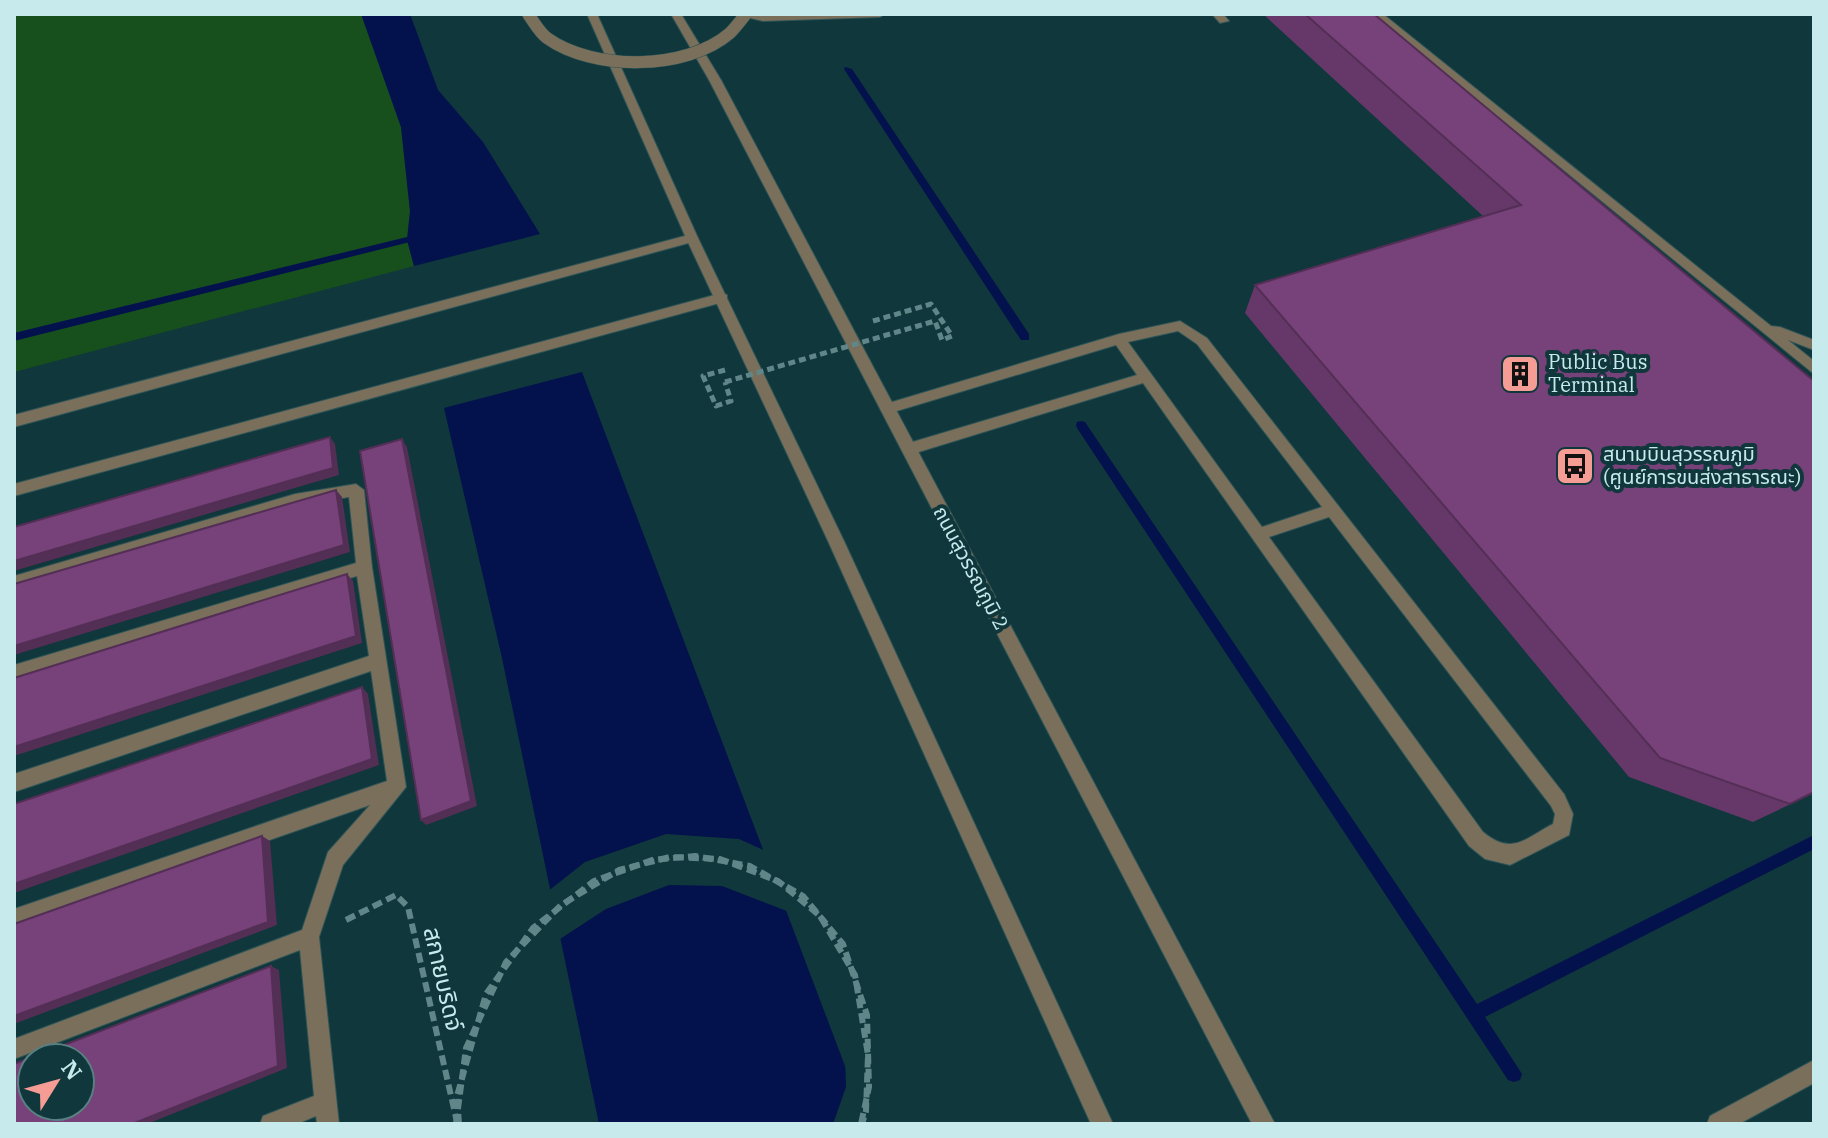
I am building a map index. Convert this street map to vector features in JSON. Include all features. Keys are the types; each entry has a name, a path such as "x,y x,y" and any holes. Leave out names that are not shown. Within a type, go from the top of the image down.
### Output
{"street":[{"path":"528,14 552,44 582,57 616,63 666,58 705,47 725,37 746,14"},
{"path":"592,14 692,238 1102,1124"},
{"name":"ถนนสุวรรณภูมิ 2","path":"676,14 715,80 1264,1124"},
{"path":"738,14 763,18 880,14"},
{"path":"1377,14 1814,369"},
{"path":"14,421 692,238"},
{"path":"14,490 722,298"},
{"path":"1753,319 1814,345"},
{"path":"887,409 1119,339 1180,326 1192,331 1558,800 1564,814 1562,829 1510,856 1492,852 1476,839 1119,339"},
{"path":"909,449 1147,377"},
{"path":"14,583 295,500 356,490 364,567 397,787 335,859 309,937 328,1124"},
{"path":"1259,534 1331,510"},
{"path":"14,673 364,567"},
{"path":"14,783 378,661"},
{"path":"14,919 397,787"},
{"path":"14,1049 309,937"},
{"path":"1718,1124 1814,1071"},
{"path":"271,1124 325,1102"}],"path":[{"path":"703,376 716,406 731,401 725,382 935,321 942,340 952,336 931,304 845,328"},
{"path":"457,1124 466,1048 506,962 561,905 619,870 670,857 720,859 778,881 820,916 855,975 868,1055 866,1111 862,1124"},
{"name":"สกายบริดจ์","path":"352,917 396,895 408,907 457,1124"}],"green space":[{"path":"14,14 361,14 401,127 410,211 407,240 414,266 14,372"}],"shaded area":[{"path":"361,14 410,14 438,90 483,142 540,234 414,266 407,240 410,211 401,127"},
{"path":"582,372 867,1124 599,1124 502,658 444,408"}],"pier":[{"path":"666,834 739,839 768,852 792,913 722,886 669,885 606,909 557,941 547,892 585,862"},
{"path":"845,1055 871,1124 833,1124 846,1087"}],"building":[{"name":"Public Bus Terminal","path":"1305,14 1374,14 1814,381 1814,792 1790,804 1660,758 1255,285 1521,205"},
{"path":"330,437 333,468 14,561 14,527"},
{"path":"402,439 471,801 421,820 360,451"},
{"path":"336,490 344,545 14,646 14,584"},
{"path":"347,574 356,636 14,747 14,678"},
{"path":"362,687 372,759 14,884 14,804"},
{"path":"262,836 268,922 14,1016 14,924"},
{"path":"271,966 278,1066 132,1124 14,1124 14,1064 16,1122 96,1122 96,1042 72,1042"}],"waterway":[{"path":"848,69 1025,337"},
{"path":"14,337 407,240"},
{"path":"1081,425 1514,1074"},
{"path":"1474,1014 1814,842"}],"place":[{"name":"Public Bus Terminal","path":"1520,374"},
{"name":"สนามบินสุวรรณภูมิ (ศูนย์การขนส่งสาธารณะ)","path":"1575,466"}]}
